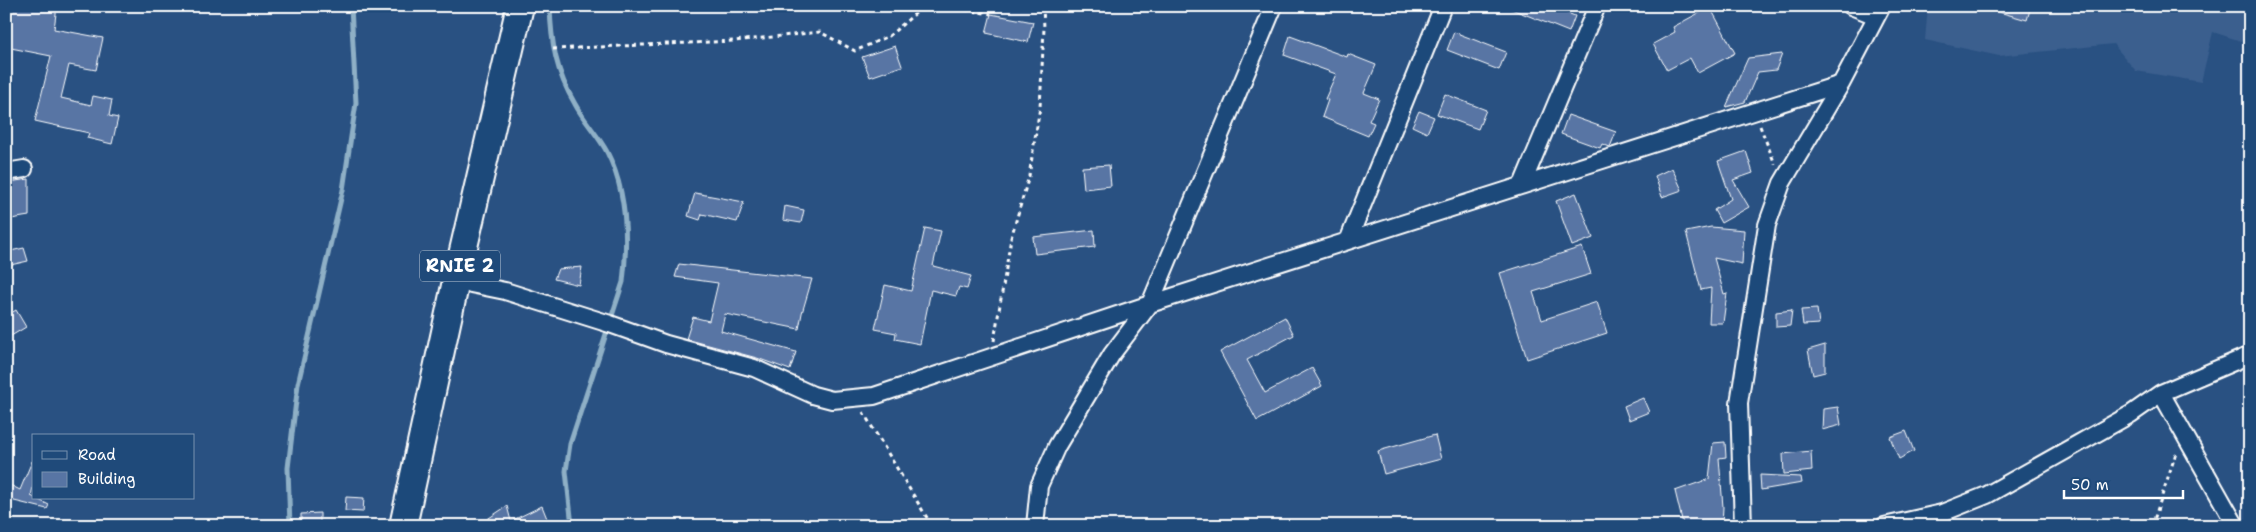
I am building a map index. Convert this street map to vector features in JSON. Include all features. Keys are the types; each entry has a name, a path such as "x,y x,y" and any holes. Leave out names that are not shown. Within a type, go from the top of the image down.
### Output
{"main road":[{"name":"RNIE 2","path":"404,526 456,281 520,6"}],"street":[{"path":"1035,526 1039,486 1057,446 1112,354 1150,304 1274,6"},
{"path":"1348,241 1443,6"},
{"path":"1522,185 1597,6"},
{"path":"1742,526 1740,403 1767,225 1782,183 1841,84 1879,11 1851,6"},
{"path":"456,281 505,292 610,324 666,344 754,368 813,395 832,400 855,399 891,391 1150,304 1841,84"},
{"path":"6,172 24,169"},
{"path":"1884,526 1942,513 1987,495 2131,414 2161,393 2250,355"},
{"path":"2161,393 2236,526"}],"path":[{"path":"553,50 734,41 820,32 855,51 889,36 924,6"},
{"path":"941,6 991,14"},
{"path":"992,356 1011,238 1029,176 1040,107 1044,28 1042,6"},
{"path":"1754,111 1782,183"},
{"path":"855,399 932,526"},
{"path":"2152,526 2184,431"}],"shaded area":[{"path":"1928,6 2195,6 2237,10 2250,13 2250,44 2213,32 2201,82 2136,71 2113,44 1999,56 1925,40"}],"building":[{"path":"6,6 57,6 54,29 103,38 96,70 69,65 61,98 91,105 93,96 112,100 109,116 118,118 112,144 87,138 89,133 35,121 51,56 6,47"},
{"path":"1504,6 1549,6 1575,16 1569,32"},
{"path":"1993,6 2031,6 2027,20 1992,10"},
{"path":"1710,7 1735,53 1698,73 1690,58 1667,70 1653,44 1675,32 1673,27"},
{"path":"991,14 1033,22 1028,42 986,33"},
{"path":"1454,32 1506,52 1499,70 1447,50"},
{"path":"1290,36 1347,57 1348,54 1376,65 1364,93 1379,99 1369,121 1374,123 1368,136 1322,117 1328,100 1325,99 1336,74 1284,55"},
{"path":"895,46 902,66 870,77 862,57"},
{"path":"1782,54 1776,70 1758,72 1745,102 1726,107 1748,58"},
{"path":"1445,94 1486,110 1478,129 1437,114"},
{"path":"1419,111 1434,117 1427,133 1412,126"},
{"path":"1568,115 1616,132 1610,147 1602,144 1600,148 1561,134"},
{"path":"1746,151 1753,173 1733,180 1749,207 1721,223 1714,210 1731,199 1718,161"},
{"path":"1109,165 1111,186 1084,189 1082,167"},
{"path":"1672,168 1682,190 1662,197 1655,176"},
{"path":"29,179 29,216 11,219 9,182"},
{"path":"695,193 744,202 737,222 702,214 700,220 688,216"},
{"path":"1576,193 1593,238 1572,246 1556,201"},
{"path":"785,206 804,210 801,223 783,220"},
{"path":"1711,227 1744,230 1742,264 1714,258 1724,294 1727,293 1723,323 1709,323 1711,288 1701,290 1686,232"},
{"path":"925,228 941,231 933,266 971,276 967,289 959,287 956,296 931,290 920,344 895,339 896,333 875,329 885,285 911,291"},
{"path":"1094,230 1095,247 1035,254 1033,237"},
{"path":"1582,247 1591,274 1533,292 1542,320 1597,302 1607,333 1527,359 1500,273"},
{"path":"24,248 28,261 6,266 6,252"},
{"path":"679,264 812,279 799,329 725,314 721,331 796,352 790,370 757,358 686,339 693,317 709,321 718,283 675,277"},
{"path":"582,267 579,285 554,279 558,269"},
{"path":"1817,309 1819,324 1803,325 1801,310"},
{"path":"16,310 26,327 6,339 6,316"},
{"path":"1792,310 1790,326 1776,327 1776,312"},
{"path":"1285,317 1294,335 1247,360 1265,393 1312,368 1322,386 1257,421 1220,352"},
{"path":"1825,345 1825,372 1813,375 1808,350"},
{"path":"1643,398 1649,412 1629,420 1624,406"},
{"path":"1838,407 1841,425 1822,430 1823,409"},
{"path":"1906,431 1914,451 1899,459 1890,437"},
{"path":"1435,435 1441,459 1384,474 1378,451"},
{"path":"1725,442 1726,457 1719,458 1723,507 1722,526 1707,526 1708,521 1683,524 1675,491 1709,479 1713,443"},
{"path":"1811,451 1812,471 1784,474 1783,454"},
{"path":"32,461 32,500 39,500 49,505 47,509 6,499 6,483 20,490"},
{"path":"1760,475 1801,477 1802,483 1761,490"},
{"path":"346,497 364,498 363,512 345,511"},
{"path":"507,506 511,521 542,506 550,526 477,526"},
{"path":"320,513 320,526 301,526 301,514"}],"waterway":[{"path":"290,526 288,468 298,384 343,190 356,103 351,6"},
{"path":"550,6 553,45 559,69 575,104 607,152 614,167 622,199 625,233 623,282 570,444 566,471 572,526"}]}
